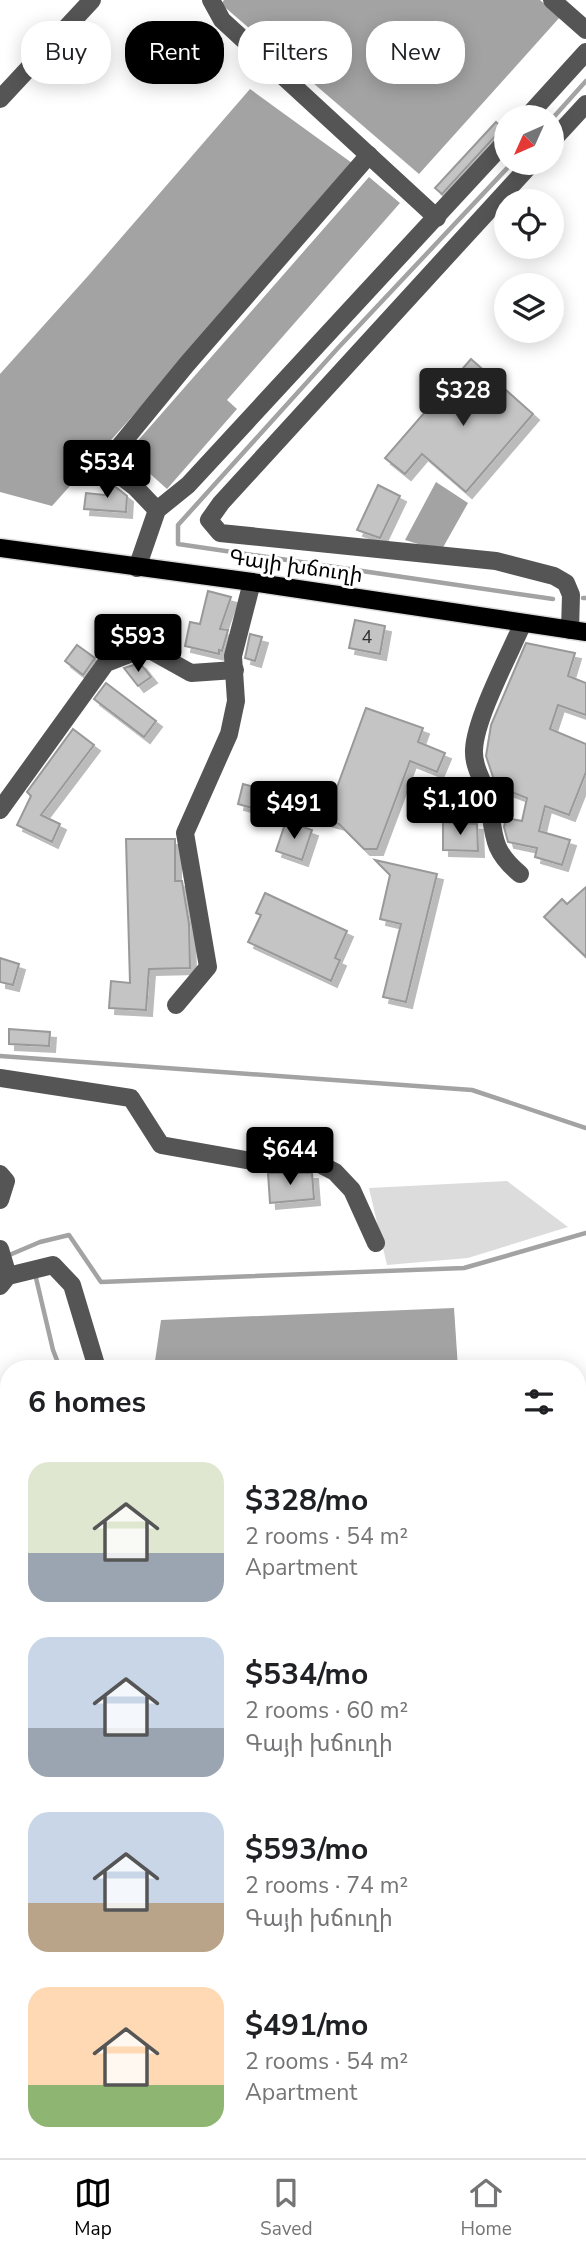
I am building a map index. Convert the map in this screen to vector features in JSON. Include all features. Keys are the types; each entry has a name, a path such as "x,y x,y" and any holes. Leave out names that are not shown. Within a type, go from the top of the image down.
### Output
{"main road":[{"name":"Գայի խճուղի","path":"0,548 252,582 578,631"}],"street":[{"path":"0,99 92,0"},
{"path":"211,0 222,20 437,218"},
{"path":"552,0 586,30"},
{"path":"538,105 586,52"},
{"path":"564,128 586,105"},
{"path":"137,568 157,510 188,485 494,154"},
{"path":"157,510 136,488 105,464 187,364 369,155"},
{"path":"521,175 221,503 209,520 220,533 496,561 554,576 566,583 578,631"},
{"path":"176,1004 208,967 185,833 229,734 236,701 233,656 252,582"},
{"path":"520,874 504,861 495,841 488,796 475,766 474,751 484,714 523,623"},
{"path":"0,810 106,663 148,649 191,673 236,670"},
{"path":"0,1078 131,1098 161,1145 257,1162 314,1161 335,1172 352,1190 376,1243"},
{"path":"0,1174 6,1181 0,1200"},
{"path":"0,1249 5,1277 53,1265 72,1286 95,1360"}],"shaded area":[{"path":"224,0 540,0 560,17 419,174 314,84 352,84 352,21 241,21 221,4"},
{"path":"250,89 352,163 180,363 52,506 0,492 0,374"},
{"path":"369,177 400,203 227,400 237,409 167,489 127,453"},
{"path":"436,482 468,503 441,551 405,540"},
{"path":"507,1181 568,1227 468,1258 387,1265 369,1188"},
{"path":"454,1308 457,1360 155,1360 161,1320"}],"building":[{"path":"494,124 494,137 442,194 435,188"},
{"path":"471,359 533,414 466,492 422,454 405,474 385,458"},
{"path":"106,484 112,484 127,496 126,512 84,509 86,493 105,495"},
{"path":"378,485 400,496 380,538 357,530"},
{"path":"208,591 231,597 220,629 228,630 219,654 185,646 190,622 200,624"},
{"path":"355,620 385,626 380,654 349,648"},
{"path":"250,634 262,637 255,661 245,658"},
{"path":"526,643 575,653 568,676 586,683 586,715 558,705 550,729 586,744 586,772 569,815 545,806 539,831 570,840 562,865 535,857 537,848 508,842 504,827 506,818 522,821 527,798 496,786 486,756 491,725"},
{"path":"77,645 95,658 83,675 65,661"},
{"path":"140,663 151,677 138,686 124,668"},
{"path":"106,683 156,721 144,737 94,699"},
{"path":"366,708 423,728 418,742 445,753 437,772 410,761 377,849 364,849 339,824 325,820"},
{"path":"73,729 94,745 41,815 60,824 52,842 17,825 31,796 27,792"},
{"path":"243,784 272,792 267,812 238,804"},
{"path":"286,821 312,830 302,860 276,851"},
{"path":"443,822 477,824 478,851 443,850"},
{"path":"126,839 175,839 175,881 182,881 189,924 190,968 149,969 146,1010 109,1008 111,981 130,983"},
{"path":"375,860 437,874 406,1002 383,997 401,924 380,919 390,875"},
{"path":"586,887 586,957 544,917 562,899 567,904"},
{"path":"265,893 347,931 335,958 340,960 331,981 248,942 261,915 256,913"},
{"path":"0,958 19,964 13,985 0,982"},
{"path":"9,1029 50,1032 49,1046 9,1044"},
{"path":"268,1173 312,1173 314,1199 270,1203"}],"waterway":[{"path":"564,106 586,81"},
{"path":"501,175 338,348 178,525 178,544 553,599"},
{"path":"0,1056 472,1090 586,1128"},
{"path":"7,1256 40,1242 69,1235 101,1282 464,1268 586,1233"},
{"path":"36,1278 57,1360"}]}
